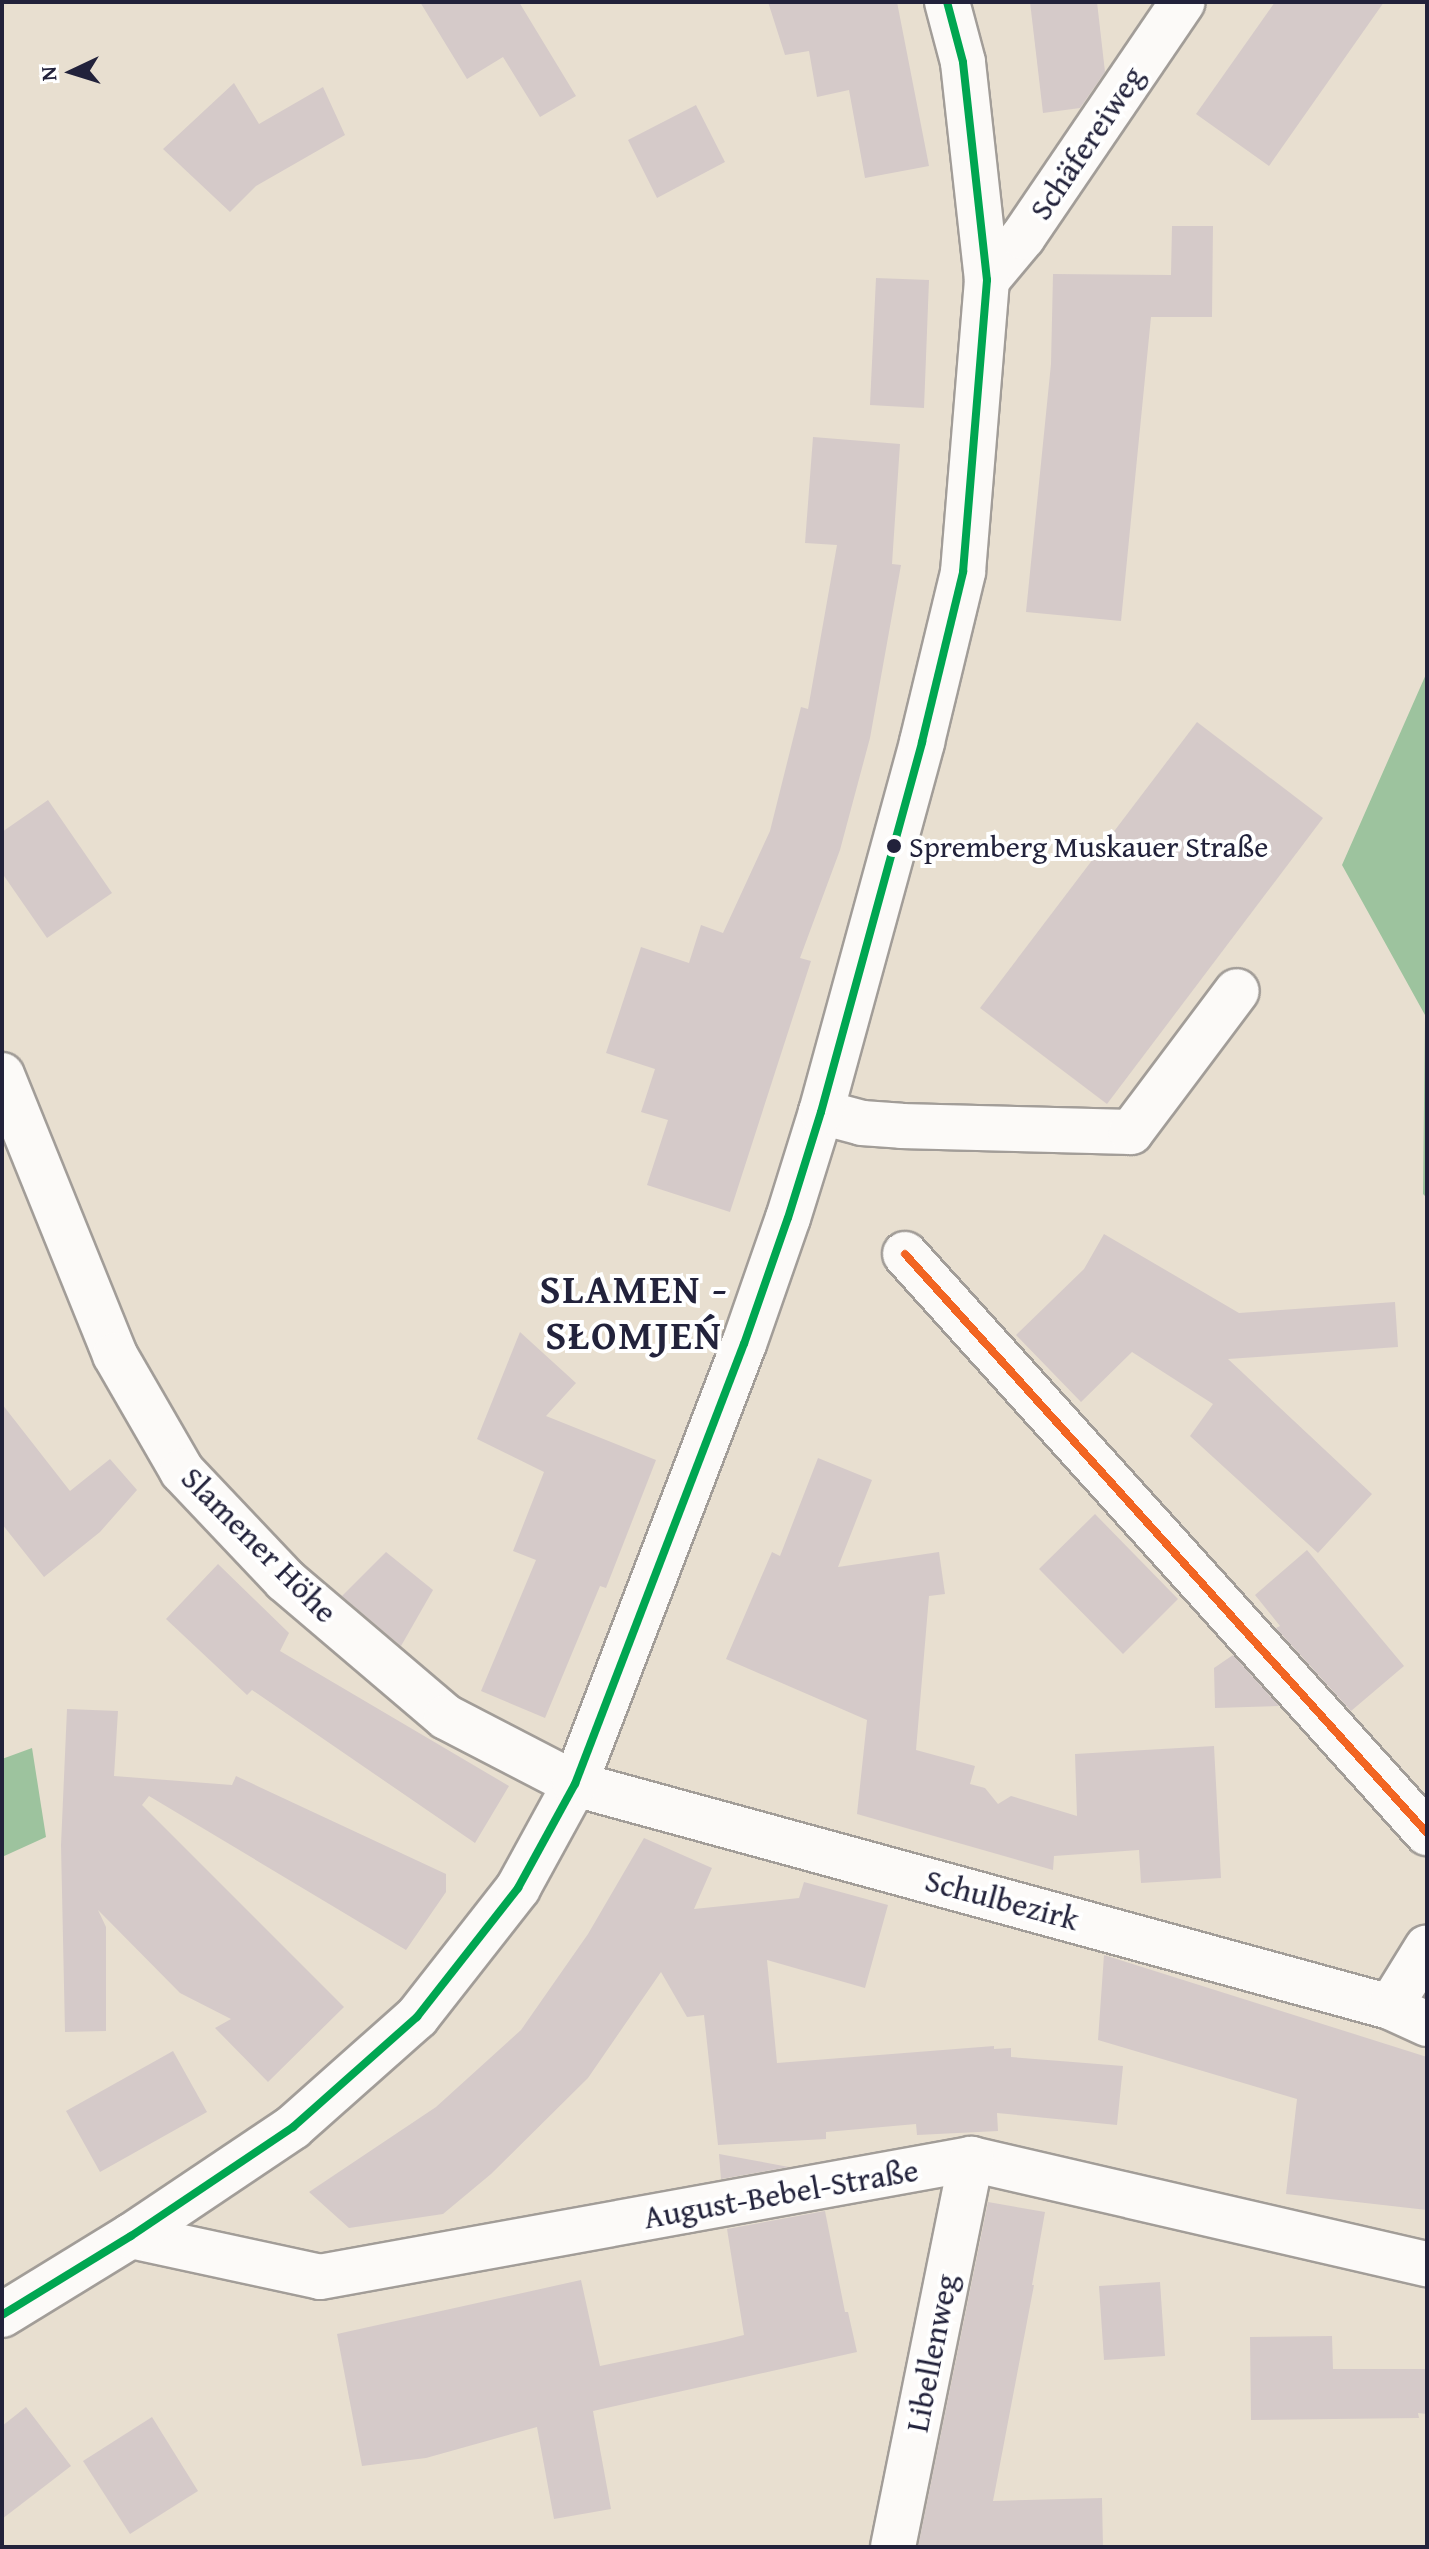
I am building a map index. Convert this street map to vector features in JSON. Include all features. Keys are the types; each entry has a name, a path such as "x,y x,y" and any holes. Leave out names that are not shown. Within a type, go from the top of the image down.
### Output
{"street":[{"path":"2,2315 131,2236 293,2127 417,2017 518,1888 575,1784 744,1344 821,1112 922,742 963,572 987,280 963,62 947,2"},
{"name":"Schäfereiweg","path":"987,280 1023,237 1183,2"},
{"path":"821,1112 862,1123 901,1126 1131,1132 1237,991"},
{"name":"Slamener Höhe","path":"2,1075 115,1355 182,1471 285,1580 446,1717 575,1784"},
{"path":"905,1254 1427,1833"},
{"name":"Schulbezirk","path":"575,1784 1408,2015"},
{"path":"1408,2015 1427,1947"},
{"name":"August-Bebel-Straße","path":"131,2236 320,2277 971,2159 1427,2264"},
{"name":"Libellenweg","path":"893,2547 971,2159"}],"green space":[{"path":"1427,672 1427,1198 1423,1194 1425,1015 1342,865"},
{"path":"32,1748 46,1837 2,1857 2,1759"}],"building":[{"path":"420,2 519,2 576,96 540,117 503,57 467,79"},
{"path":"768,2 897,2 929,166 865,178 849,90 817,97 809,51 785,55"},
{"path":"1030,2 1097,2 1105,72 1080,108 1043,113"},
{"path":"1275,2 1384,2 1269,166 1196,114"},
{"path":"234,83 259,124 323,87 345,135 256,186 230,212 163,149"},
{"path":"696,105 725,162 657,198 628,140"},
{"path":"1172,226 1213,226 1212,317 1151,317 1121,621 1026,612 1051,364 1053,274 1171,275"},
{"path":"876,278 929,280 924,408 870,405"},
{"path":"813,437 900,444 892,564 901,565 870,738 840,850 800,958 811,961 730,1212 647,1185 668,1120 641,1112 655,1069 606,1053 641,947 689,963 701,925 723,933 770,831 801,707 808,709 837,545 805,543"},
{"path":"1197,722 1323,818 1107,1104 980,1008"},
{"path":"48,800 112,893 47,938 2,873 2,832"},
{"path":"1104,1234 1239,1313 1395,1302 1398,1347 1228,1359 1372,1494 1318,1553 1190,1436 1213,1404 1132,1352 1081,1402 1016,1335 1084,1269"},
{"path":"520,1332 576,1383 546,1416 656,1460 606,1588 600,1586 545,1718 481,1691 536,1560 513,1551 544,1472 477,1439"},
{"path":"2,1404 70,1491 110,1459 137,1490 100,1532 44,1577 2,1524"},
{"path":"818,1458 872,1480 838,1567 939,1552 945,1594 929,1596 916,1750 975,1766 970,1784 985,1788 998,1804 1011,1796 1077,1816 1075,1754 1214,1746 1221,1878 1141,1883 1139,1850 1054,1856 1053,1870 857,1814 867,1720 726,1659 772,1552 780,1556"},
{"path":"1095,1514 1178,1599 1123,1654 1039,1569"},
{"path":"1307,1550 1404,1666 1351,1711 1276,1628 1280,1626 1255,1595"},
{"path":"386,1552 433,1590 401,1646 342,1596"},
{"path":"218,1564 289,1633 280,1651 509,1786 475,1843 252,1690 247,1695 166,1619"},
{"path":"1233,1655 1279,1706 1215,1708 1214,1668"},
{"path":"67,1709 118,1711 114,1776 232,1785 236,1776 446,1874 446,1892 406,1950 149,1796 142,1805 344,2007 268,2082 215,2028 231,2019 180,1993 98,1910 106,1927 106,2031 65,2032 61,1845"},
{"path":"644,1838 712,1868 694,1909 799,1898 804,1882 888,1905 865,1988 767,1960 777,2063 994,2046 994,2049 1011,2048 1011,2057 1123,2066 1117,2125 997,2113 998,2131 917,2135 916,2124 826,2132 826,2139 718,2145 704,2015 687,2017 661,1972 588,2078 491,2174 443,2214 349,2228 309,2192 436,2107 521,2030 588,1934"},
{"path":"1104,1955 1427,2057 1427,2210 1286,2194 1297,2099 1098,2040"},
{"path":"173,2051 207,2112 100,2172 66,2111"},
{"path":"719,2154 789,2167 721,2179"},
{"path":"988,2202 1045,2212 993,2501 1102,2498 1103,2547 918,2547"},
{"path":"825,2211 845,2312 848,2312 857,2352 593,2411 611,2509 554,2519 537,2427 426,2458 362,2466 337,2334 581,2280 600,2366 744,2335 727,2229"},
{"path":"1160,2282 1165,2356 1104,2360 1099,2286"},
{"path":"1332,2336 1333,2369 1427,2369 1427,2414 1418,2413 1419,2418 1251,2420 1250,2337"},
{"path":"26,2407 71,2466 2,2519 2,2426"},
{"path":"152,2417 198,2491 130,2534 83,2461"}],"transit line":[{"path":"2,2315 131,2236 293,2127 417,2017 518,1888 575,1784 744,1344 788,1218 821,1112 922,742 963,572 987,280 963,62 947,2"},
{"path":"905,1254 1427,1833"}],"place":[{"name":"Spremberg Muskauer Straße","path":"894,846"}],"district":[{"name":"SLAMEN - SŁOMJEŃ","path":"634,1312"}]}
